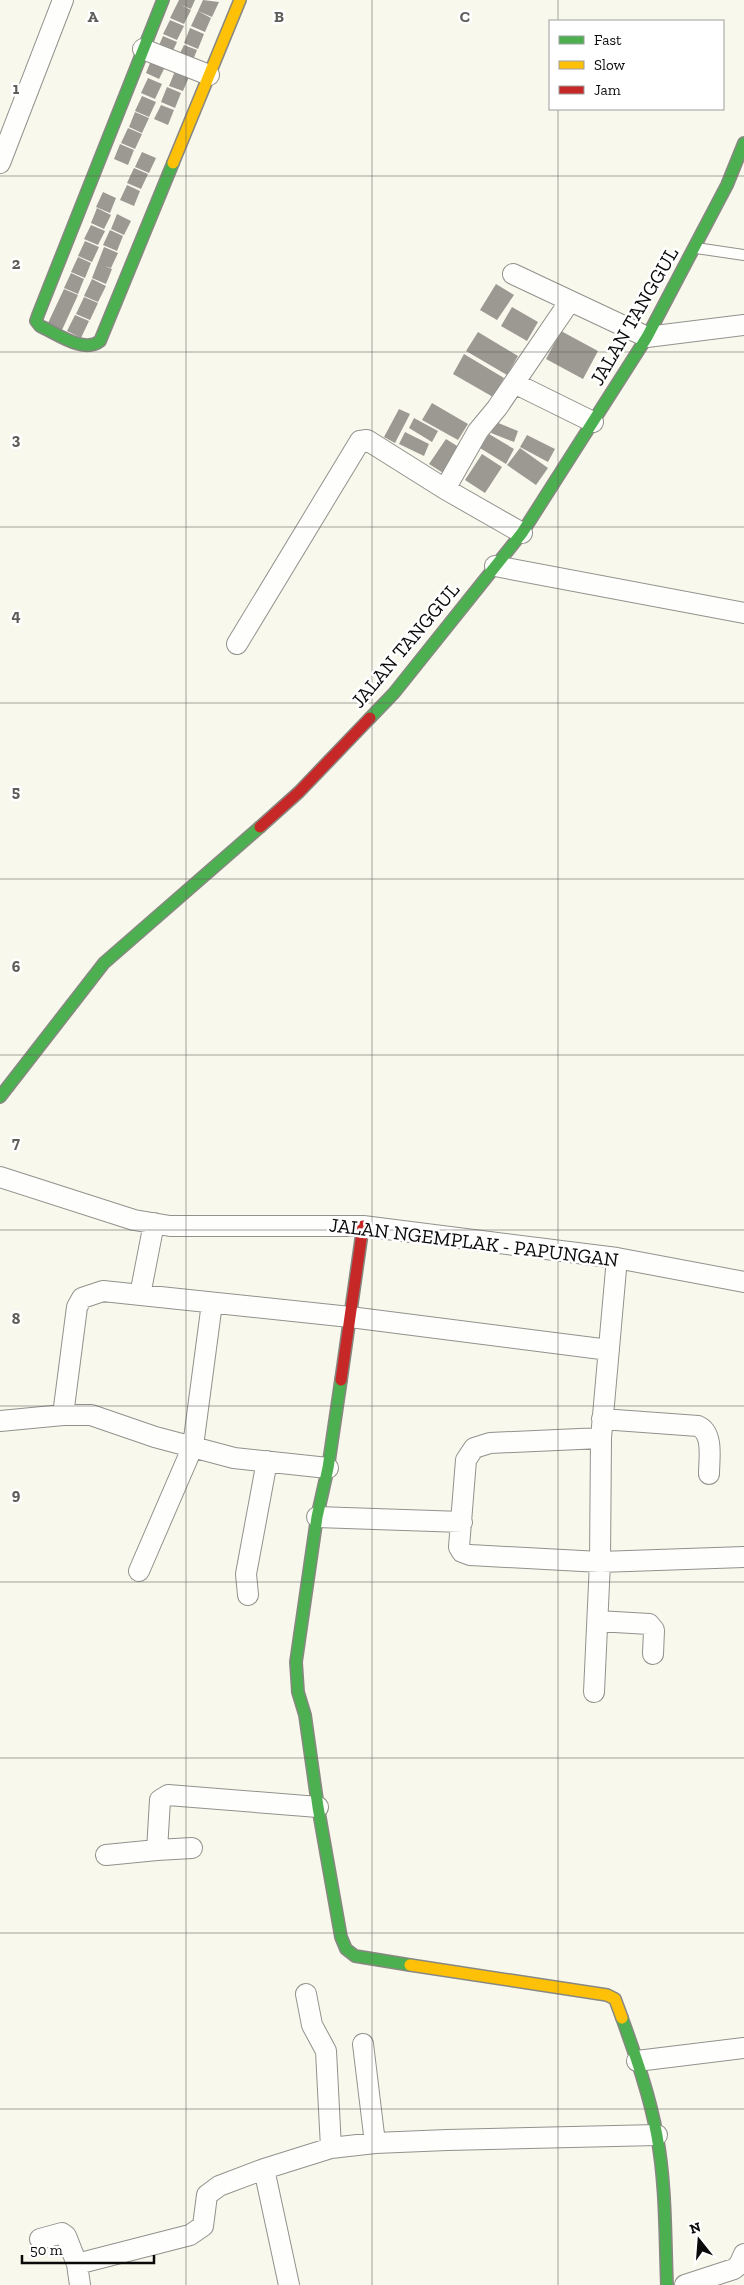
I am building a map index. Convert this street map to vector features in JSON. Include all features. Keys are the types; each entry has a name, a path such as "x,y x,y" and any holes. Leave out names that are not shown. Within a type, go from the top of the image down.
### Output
{"street":[{"path":"0,163 63,0"},
{"path":"163,0 36,321 40,326 84,346 95,345 100,341 240,0"},
{"path":"143,49 209,75"},
{"name":"JALAN TANGGUL","path":"0,1097 104,963 299,792 394,693 522,533 647,337 727,185 744,143"},
{"path":"513,274 647,337 744,324"},
{"path":"445,490 478,431 492,415 570,300"},
{"path":"514,383 593,422"},
{"path":"237,644 358,442 367,440 445,490 522,533"},
{"path":"495,566 744,612"},
{"name":"JALAN NGEMPLAK - PAPUNGAN","path":"0,1177 94,1208 170,1226 363,1226 616,1258 744,1282"},
{"path":"140,1295 154,1223"},
{"path":"363,1226 328,1468 317,1517 296,1662 298,1692 305,1716 318,1807 341,1938 346,1949 356,1956 613,1997 637,2061 657,2135 663,2183 667,2285"},
{"path":"594,1692 600,1562 602,1429 616,1258"},
{"path":"63,1415 77,1307 82,1298 103,1291 350,1317 609,1350"},
{"path":"139,1571 193,1446 212,1303"},
{"path":"0,1421 63,1415 91,1415 234,1458 328,1468"},
{"path":"709,1474 708,1439 702,1428 698,1426 602,1429 490,1442 474,1448 466,1460 459,1546 462,1552 470,1555 600,1562 744,1557"},
{"path":"248,1595 246,1574 267,1461"},
{"path":"317,1517 462,1522"},
{"path":"598,1621 649,1624 654,1630 653,1654"},
{"path":"157,1850 160,1800 168,1795 318,1807"},
{"path":"106,1855 192,1848"},
{"path":"306,1994 312,2025 326,2051 332,2148"},
{"path":"363,2044 375,2143"},
{"path":"637,2061 744,2048"},
{"path":"77,2264 190,2235 203,2226 207,2195 219,2186 264,2169 332,2148 375,2143 657,2135"},
{"path":"264,2169 289,2285"},
{"path":"40,2239 62,2233 66,2236 77,2264 80,2285"},
{"path":"685,2285 734,2269 739,2265 744,2254"}],"lane":[{"path":"695,248 744,255"}],"building":[{"path":"179,0 195,0 191,9 181,5 191,10 184,24 170,18"},
{"path":"203,0 219,2 212,17 198,11"},
{"path":"198,11 211,18 205,32 191,26"},
{"path":"170,20 184,26 177,40 163,34"},
{"path":"190,28 204,34 198,49 184,43"},
{"path":"163,36 177,42 170,57 157,50"},
{"path":"184,45 197,50 191,65 177,59"},
{"path":"152,58 166,65 159,79 146,73"},
{"path":"175,71 189,77 183,91 169,86"},
{"path":"148,78 162,84 155,99 141,93"},
{"path":"167,87 181,93 175,108 161,102"},
{"path":"142,96 156,102 149,117 135,111"},
{"path":"161,105 174,110 168,125 154,119"},
{"path":"135,112 149,118 142,133 129,127"},
{"path":"128,128 142,134 135,149 121,143"},
{"path":"120,144 134,150 128,165 114,159"},
{"path":"142,152 156,158 149,173 135,167"},
{"path":"134,168 148,174 141,189 127,183"},
{"path":"127,185 140,191 134,206 120,200"},
{"path":"103,192 116,198 110,213 96,207"},
{"path":"97,208 111,215 104,229 91,223"},
{"path":"117,214 131,221 124,235 111,229"},
{"path":"91,225 105,231 98,245 84,239"},
{"path":"110,230 123,236 117,251 103,245"},
{"path":"85,241 99,247 92,262 78,256"},
{"path":"104,247 118,253 111,268 104,266 112,269 106,284 92,278"},
{"path":"78,257 91,263 85,278 71,272"},
{"path":"71,273 84,279 78,294 64,288"},
{"path":"92,279 106,286 98,302 84,296"},
{"path":"496,284 514,295 497,320 480,310"},
{"path":"64,289 78,295 62,330 48,323"},
{"path":"84,297 98,303 90,320 76,314"},
{"path":"512,307 538,322 527,341 501,326"},
{"path":"75,315 89,321 81,338 67,331"},
{"path":"561,331 598,351 583,379 546,359"},
{"path":"478,332 518,356 507,375 466,351"},
{"path":"464,354 504,378 493,397 453,374"},
{"path":"432,403 468,424 458,440 422,420"},
{"path":"399,409 410,414 395,443 384,437"},
{"path":"414,418 438,431 432,442 409,428"},
{"path":"496,422 518,431 514,442 491,433"},
{"path":"405,432 429,444 424,456 399,444"},
{"path":"489,434 514,449 506,464 480,448"},
{"path":"527,435 555,449 548,462 520,447"},
{"path":"446,439 465,451 448,476 429,464"},
{"path":"520,448 548,468 536,485 507,465"},
{"path":"482,454 502,467 485,493 465,480"}],"traffic: fast":[{"path":"163,0 38,315 36,321 40,326 78,344 86,345 100,341 173,163"},
{"path":"370,718 394,693 522,533 647,337 727,185 744,143"},
{"path":"0,1097 104,963 260,827"},
{"path":"341,1380 328,1468 317,1517 296,1662 298,1692 305,1715 318,1807 341,1937 346,1949 355,1956 410,1965"},
{"path":"622,2018 647,2091 657,2136 664,2191 667,2285"}],"traffic: slow":[{"path":"173,163 240,0"},
{"path":"410,1965 607,1995 615,1999 622,2018"}],"traffic: jam":[{"path":"260,827 299,792 370,718"},
{"path":"341,1380 363,1226"}]}
